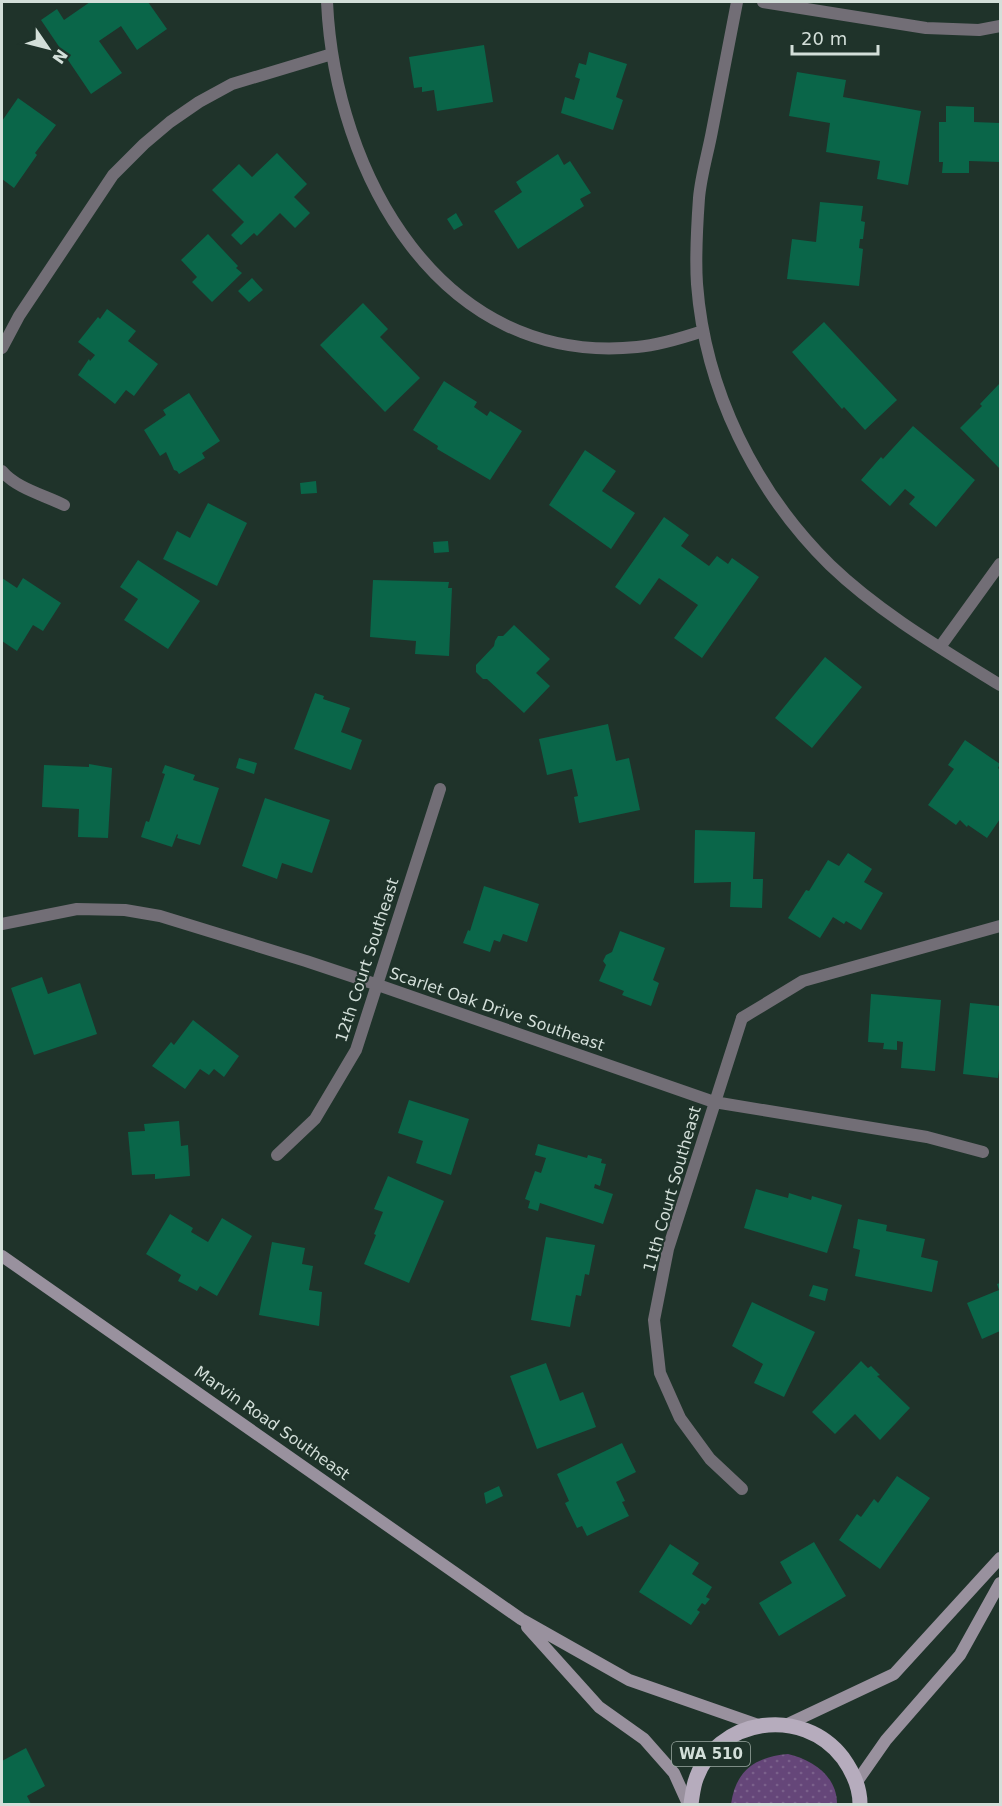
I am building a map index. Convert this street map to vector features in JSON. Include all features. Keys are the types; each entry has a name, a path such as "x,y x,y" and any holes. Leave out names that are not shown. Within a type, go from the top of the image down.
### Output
{"main road":[{"name":"WA 510","path":"689,1804 695,1781 709,1755 731,1736 758,1725 788,1724 813,1732 835,1748 851,1769 860,1797"}],"street":[{"path":"327,2 337,84 355,143 380,199 400,232 421,261 445,285 473,307 503,324 525,333 569,345 603,349 638,347 672,341 703,331"},
{"path":"738,2 699,195 696,255 703,331 729,417 756,471 790,521 840,573 875,602 1000,685"},
{"path":"763,2 926,28 979,30 1000,26"},
{"path":"2,348 18,316 113,175 144,144 199,102 232,84 332,54"},
{"path":"2,471 22,486 64,504"},
{"path":"940,647 1000,564"},
{"name":"12th Court Southeast","path":"278,1155 315,1119 356,1050 440,789"},
{"name":"Scarlet Oak Drive Southeast","path":"2,924 76,909 125,910 171,920 378,985 714,1102 927,1137 983,1152"},
{"name":"11th Court Southeast","path":"742,1489 710,1459 680,1418 660,1373 654,1320 668,1249 742,1018 803,981 1000,926"},
{"name":"Marvin Road Southeast","path":"2,1256 521,1619 629,1680 758,1725"},
{"path":"788,1724 894,1674 1000,1558"},
{"path":"860,1797 886,1740 960,1655 1000,1583"},
{"name":"Marvin Road Southeast","path":"521,1619 598,1707 644,1738 674,1773 689,1804"}],"shaded area":[{"path":"788,1754 806,1760 828,1777 836,1794 837,1804 731,1804 737,1782 749,1767 766,1758"}],"building":[{"path":"90,2 148,2 167,29 137,50 121,26 99,41 122,73 91,94 41,20 57,9 64,20"},
{"path":"484,45 493,102 437,111 434,90 422,92 422,87 414,88 409,57"},
{"path":"589,52 627,64 616,97 623,100 613,130 561,113 565,97 574,100 580,79 575,77 579,63 586,65"},
{"path":"797,72 846,80 843,97 921,111 908,185 877,179 880,161 826,152 830,123 789,116"},
{"path":"18,98 56,125 35,153 37,155 14,188 2,179 2,121"},
{"path":"946,106 974,107 974,122 1000,123 1000,162 969,161 969,173 942,173 943,162 939,162 939,122 946,122"},
{"path":"277,153 307,184 294,197 310,213 295,228 280,213 257,236 254,233 241,245 231,235 244,222 212,190 239,164 252,177"},
{"path":"558,154 564,165 570,161 591,193 580,199 584,206 518,249 494,211 522,192 516,182"},
{"path":"820,202 863,206 861,221 865,222 863,239 860,239 859,248 863,249 859,286 787,279 792,239 816,242"},
{"path":"456,213 463,225 454,230 447,219"},
{"path":"208,234 242,273 212,302 192,282 197,277 181,260"},
{"path":"252,278 263,290 249,302 238,291"},
{"path":"363,303 388,329 380,337 420,378 385,412 320,345"},
{"path":"107,309 136,331 128,341 158,364 134,396 126,390 115,404 78,375 89,359 90,361 95,355 78,342"},
{"path":"824,322 897,400 865,430 844,407 842,409 792,352"},
{"path":"444,381 477,402 474,407 487,416 490,411 522,431 490,480 437,449 438,446 413,430"},
{"path":"1000,383 1000,469 960,428 982,406 980,404"},
{"path":"189,393 220,441 202,453 205,458 179,474 174,470 166,452 160,456 144,430 166,415 163,410"},
{"path":"913,426 975,480 936,527 909,504 915,497 905,489 890,506 861,480"},
{"path":"585,450 616,471 602,491 635,513 611,549 549,505"},
{"path":"316,481 317,493 301,494 300,483"},
{"path":"208,503 247,523 217,586 163,559 177,531 190,538"},
{"path":"664,517 689,535 681,546 709,566 717,556 728,564 732,558 759,577 702,658 674,638 698,605 659,578 640,605 615,587"},
{"path":"448,541 449,552 434,553 433,542"},
{"path":"138,560 200,601 168,649 124,620 138,599 120,587"},
{"path":"2,578 17,588 23,578 61,603 43,631 33,625 17,651 2,641"},
{"path":"373,580 449,582 448,588 452,588 449,656 415,654 416,641 370,637"},
{"path":"514,625 550,659 536,673 550,686 524,713 487,679 483,679 476,672 476,665 494,646 498,636 503,636"},
{"path":"825,657 862,687 812,748 775,718"},
{"path":"315,693 324,696 323,699 350,708 341,732 362,740 351,770 294,749"},
{"path":"608,724 616,761 629,758 640,810 579,823 574,797 578,796 572,769 547,775 539,739"},
{"path":"965,740 1000,764 998,768 1000,770 1000,819 987,838 968,825 967,827 960,820 956,825 928,805 954,769 948,765"},
{"path":"239,758 257,763 254,774 236,768"},
{"path":"89,764 112,768 108,838 78,837 79,809 42,807 44,765 89,767"},
{"path":"165,765 195,775 193,780 219,788 200,845 177,838 177,834 172,847 141,837 146,821 149,822 165,774 162,773"},
{"path":"265,798 330,820 312,873 282,863 277,879 242,866"},
{"path":"695,830 755,832 753,879 763,879 762,908 730,907 731,882 694,883"},
{"path":"848,853 872,869 864,882 883,893 861,930 846,921 844,924 833,917 820,938 788,918 806,890 809,891 828,860 839,866"},
{"path":"484,886 539,904 527,942 503,934 500,942 494,940 490,952 463,943 468,930 470,931"},
{"path":"620,931 665,948 653,980 659,983 651,1006 622,995 624,991 599,981 606,965 603,961 606,955 612,952"},
{"path":"42,977 48,994 80,983 97,1034 34,1055 11,988"},
{"path":"871,994 941,1000 935,1071 901,1068 903,1042 897,1041 897,1050 883,1049 884,1043 868,1042"},
{"path":"970,1003 1000,1006 998,1078 963,1074"},
{"path":"193,1020 239,1056 224,1077 214,1069 209,1075 200,1069 185,1089 152,1066 171,1042 174,1045"},
{"path":"409,1100 469,1119 451,1175 416,1163 423,1141 398,1133"},
{"path":"179,1121 181,1146 188,1145 190,1176 155,1179 155,1174 132,1175 128,1132 145,1131 144,1124"},
{"path":"538,1144 587,1158 588,1155 602,1159 601,1163 606,1164 600,1186 595,1184 594,1188 613,1194 603,1224 540,1203 538,1211 528,1208 530,1201 525,1199 535,1171 541,1173 546,1158 535,1155"},
{"path":"388,1176 444,1201 409,1283 364,1264 383,1212 374,1209"},
{"path":"756,1189 788,1198 789,1193 811,1200 812,1196 842,1205 827,1253 744,1228"},
{"path":"170,1214 193,1228 191,1232 208,1242 222,1218 252,1236 217,1296 200,1286 197,1291 178,1281 181,1275 146,1254"},
{"path":"858,1219 887,1225 886,1231 925,1239 921,1257 938,1261 932,1292 855,1276 860,1250 853,1248"},
{"path":"546,1237 595,1245 589,1275 585,1274 581,1296 576,1295 570,1327 531,1320"},
{"path":"272,1242 305,1248 302,1264 313,1266 309,1290 322,1292 319,1326 259,1315"},
{"path":"1000,1283 1000,1331 982,1339 967,1303 999,1290 997,1284"},
{"path":"813,1285 828,1289 825,1301 809,1296"},
{"path":"752,1302 815,1332 784,1397 754,1383 763,1364 732,1346"},
{"path":"861,1361 868,1368 871,1366 880,1375 877,1376 910,1408 880,1440 855,1414 835,1434 812,1412"},
{"path":"546,1363 560,1401 583,1392 596,1427 537,1449 510,1376"},
{"path":"622,1443 636,1472 616,1482 629,1516 587,1536 582,1526 577,1528 565,1503 569,1501 557,1474"},
{"path":"897,1476 930,1498 880,1569 839,1540 857,1514 861,1517 874,1499 878,1503"},
{"path":"499,1486 503,1496 486,1504 484,1493"},
{"path":"814,1542 846,1596 779,1636 759,1603 792,1583 780,1562"},
{"path":"670,1544 699,1563 692,1574 712,1587 706,1597 710,1599 705,1605 702,1603 697,1610 700,1612 691,1625 639,1592"},
{"path":"26,1748 45,1786 27,1796 31,1804 2,1804 2,1761"}]}
